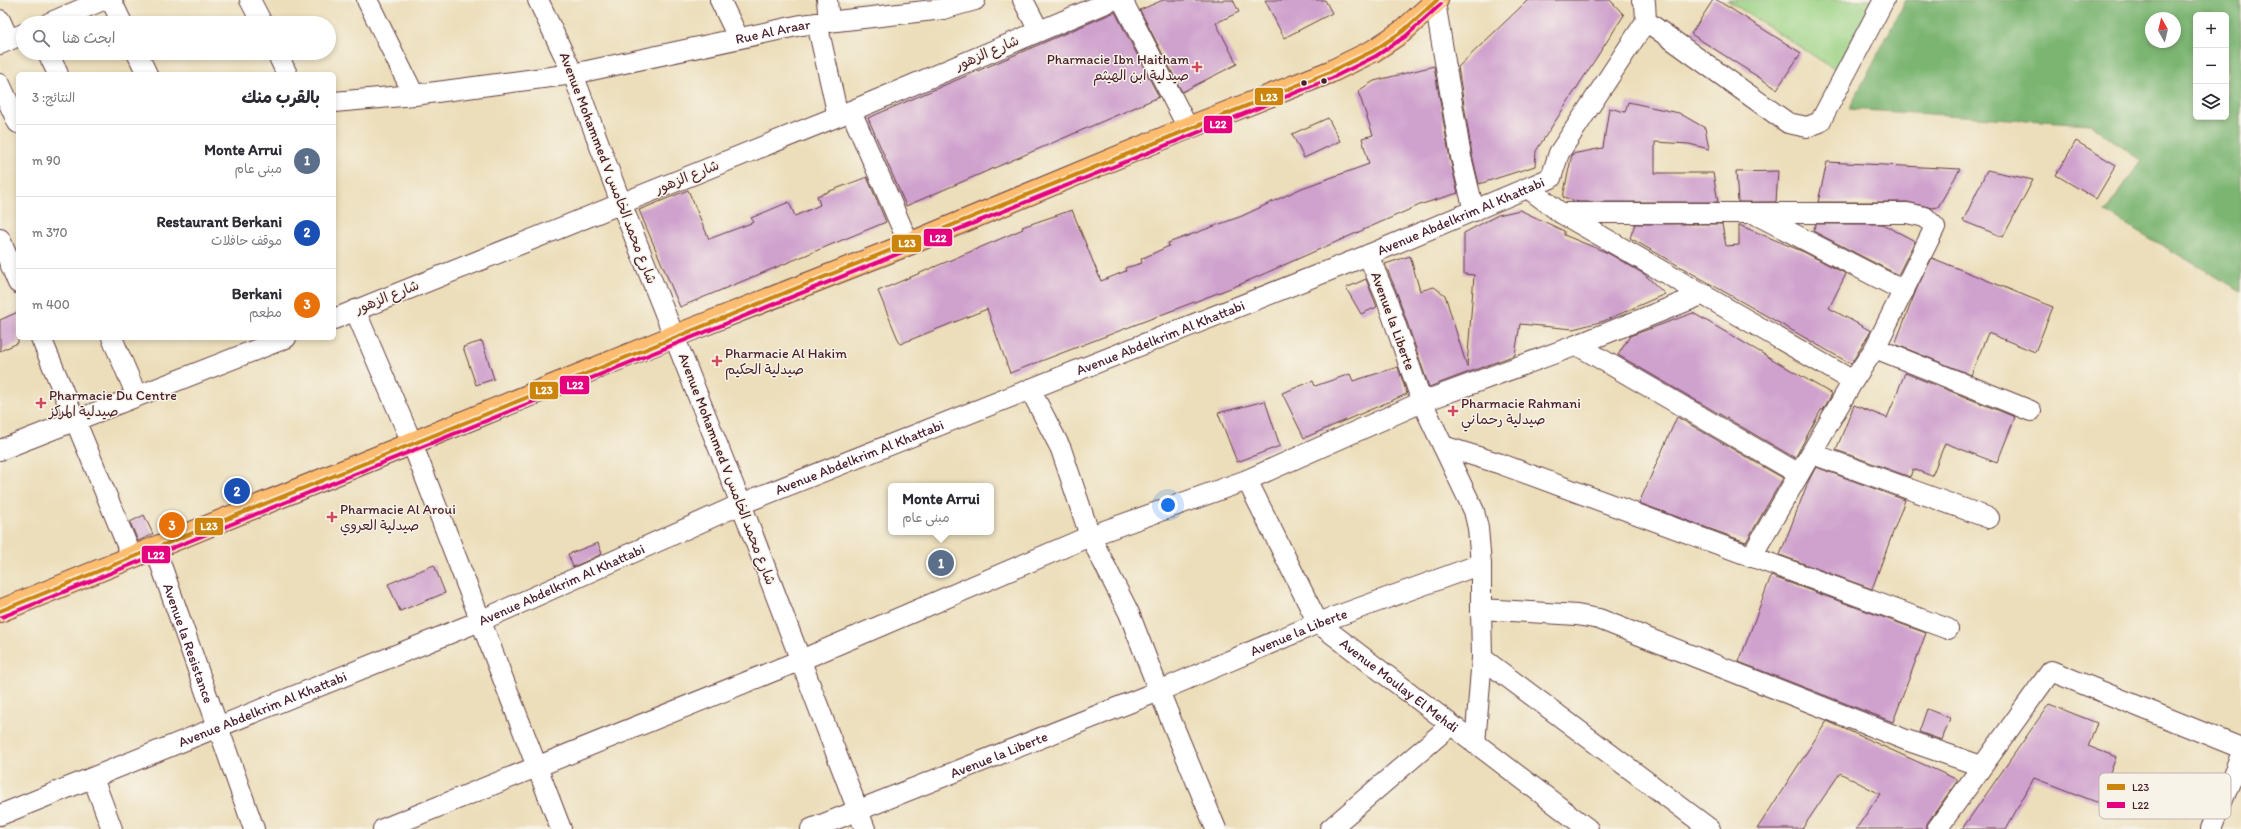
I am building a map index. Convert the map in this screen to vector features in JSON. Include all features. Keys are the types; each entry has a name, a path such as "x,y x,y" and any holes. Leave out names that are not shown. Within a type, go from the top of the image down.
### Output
{"main road":[{"path":"0,611 675,336 910,244 1188,128 1330,72 1373,51 1403,31 1436,1"}],"street":[{"path":"65,16 103,0"},
{"path":"111,0 119,16"},
{"path":"250,0 258,16"},
{"path":"367,0 414,95"},
{"name":"Avenue Mohammed V شارع محمد الخامس","path":"538,0 573,74 621,203 741,504 865,829"},
{"path":"720,0 738,37"},
{"path":"827,0 823,22 845,114 910,244"},
{"name":"Rue Al Araar","path":"336,102 414,95 573,74 738,37 823,22 943,9 975,0"},
{"path":"1023,0 1040,31"},
{"name":"شارع الزهور","path":"336,317 845,114 1113,0"},
{"path":"1122,0 1188,128"},
{"path":"1642,0 1645,2 1646,21 1788,123 1807,128 1820,122 1884,0"},
{"path":"1436,1 1461,157 1474,211"},
{"path":"0,20 11,39"},
{"name":"Avenue Abdelkrim Al Khattabi","path":"0,815 480,621 741,504 1368,256 1529,189 1551,178 1559,153 1646,21"},
{"path":"51,60 57,72"},
{"path":"140,60 146,72"},
{"path":"280,60 286,72"},
{"path":"0,84 16,120"},
{"path":"1529,189 1561,213 1853,380"},
{"path":"1561,213 1755,214 1907,212 1925,217 1935,227 1875,348 1853,380 1813,454 1799,474 1751,557"},
{"path":"1755,214 1904,291"},
{"path":"0,239 16,278"},
{"name":"Avenue la Liberte","path":"811,829 1158,691 1318,623 1481,564 1478,528 1474,511 1422,402 1386,297 1368,256"},
{"path":"384,829 801,660 1090,536 1247,480 1422,402 1577,345 1704,294"},
{"path":"355,310 412,443 561,829"},
{"path":"42,340 132,557"},
{"path":"113,340 137,396"},
{"path":"0,450 281,340"},
{"path":"1577,345 1799,474"},
{"path":"1875,348 2031,411"},
{"path":"1030,389 1061,449 1090,536 1129,613 1158,691 1216,829"},
{"path":"1442,446 1501,464 1948,629"},
{"path":"1813,454 1989,518"},
{"name":"Avenue Moulay El Mehdi","path":"1247,480 1318,623 1588,829"},
{"name":"Avenue la Resistance","path":"155,548 217,728 254,829"},
{"path":"1476,744 1482,658 1481,564"},
{"path":"1482,609 1577,615 1599,620 1849,719 1982,766"},
{"path":"1482,658 1710,829"},
{"path":"1937,829 2051,671 2241,748"},
{"path":"1330,829 1451,725"},
{"path":"2231,780 2241,755"},
{"path":"93,778 112,829"},
{"path":"2211,829 2215,819"}],"green space":[{"path":"1727,0 1873,0 1836,70"},
{"path":"1906,0 2241,0 2241,291 2105,212 2141,161 2091,124 1849,109"}],"building":[{"path":"1163,0 1233,0 1239,12 1216,23 1237,64 1182,92 1140,10"},
{"path":"1265,0 1325,0 1332,13 1284,38"},
{"path":"1528,0 1610,0 1624,15 1536,151 1535,166 1479,184 1472,155 1458,67"},
{"path":"1713,0 1717,0 1801,53 1777,89 1691,34"},
{"path":"1115,12 1159,97 906,206 868,118"},
{"path":"1434,66 1450,159 1458,193 1422,204 1241,284 1010,373 987,309 900,344 878,291 1023,229 1022,227 1072,210 1101,281 1126,271 1125,268 1142,263 1141,259 1169,246 1168,243 1242,216 1302,188 1369,164 1362,138 1373,135 1358,91 1374,81"},
{"path":"1628,102 1679,113 1705,128 1709,149 1689,144 1655,142 1655,173 1713,173 1718,202 1579,202 1563,197 1572,154 1603,148 1609,108 1625,112"},
{"path":"1328,118 1340,141 1304,158 1292,134"},
{"path":"2076,141 2116,165 2096,199 2056,175"},
{"path":"1827,162 1960,169 1938,207 1931,208 1907,202 1818,202"},
{"path":"1987,170 2033,180 2003,237 1963,221"},
{"path":"1778,171 1776,202 1738,202 1736,172"},
{"path":"867,177 886,222 680,307 639,210 688,190 709,239 754,222 751,218 789,202 795,216 820,205 817,196"},
{"path":"1520,210 1564,231 1564,235 1608,253 1644,274 1665,294 1604,321 1573,329 1520,324 1515,355 1429,387 1397,293 1385,264 1410,256 1420,291 1434,287 1445,295 1467,367 1474,275 1464,274 1464,233 1498,215"},
{"path":"1635,224 1722,224 1726,246 1739,245 1739,225 1804,252 1846,274 1829,308 1871,331 1851,364 1630,238"},
{"path":"1816,224 1882,224 1915,241 1898,275 1813,231"},
{"path":"1932,258 2053,307 2035,352 1988,333 1971,375 1895,344 1917,288"},
{"path":"1366,279 1377,307 1361,314 1346,288"},
{"path":"16,313 16,340 18,340 18,343 0,351 0,320"},
{"path":"1693,313 1832,394 1823,410 1821,410 1795,458 1618,355 1630,336"},
{"path":"482,341 494,379 476,385 463,347"},
{"path":"1398,367 1407,394 1304,438 1282,393 1313,381 1315,386 1350,374 1353,381"},
{"path":"1905,373 2015,417 1997,463 1945,443 1932,476 1913,469 1910,477 1836,450 1854,405 1887,418"},
{"path":"1265,401 1280,446 1237,462 1218,413"},
{"path":"1677,417 1783,478 1746,542 1639,503"},
{"path":"1816,467 1905,500 1872,589 1780,555 1808,482"},
{"path":"144,515 153,534 138,541 130,522"},
{"path":"598,543 602,554 573,567 568,554"},
{"path":"434,565 445,593 400,611 388,584"},
{"path":"1771,576 1926,633 1893,722 1739,662"},
{"path":"2049,704 2097,723 2088,746 2116,757 2110,773 2099,773 2099,803 2034,778 2006,829 1962,829"},
{"path":"1927,709 1950,718 1942,740 1919,732"},
{"path":"1827,721 1958,780 1928,822 1925,829 1856,829 1880,794 1840,773 1802,829 1757,829"}],"transit line":[{"name":"L23","path":"0,611 1330,72 1373,51 1403,31 1437,0"},
{"name":"L22","path":"2,617 1332,78 1376,56 1406,36 1441,4"}],"place":[{"name":"Pharmacie Ibn Haitham صيدلية ابن الهيثم","path":"1197,67"},
{"name":"Pharmacie Al Hakim صيدلية الحكيم","path":"717,361"},
{"name":"Pharmacie Du Centre صيدلية المركز","path":"41,403"},
{"name":"Pharmacie Rahmani صيدلية رحماني","path":"1453,411"},
{"name":"Restaurant Berkani","path":"237,491"},
{"name":"Pharmacie Al Aroui صيدلية العروي","path":"332,517"},
{"name":"Berkani","path":"172,525"},
{"name":"Monte Arrui","path":"941,563"}]}
